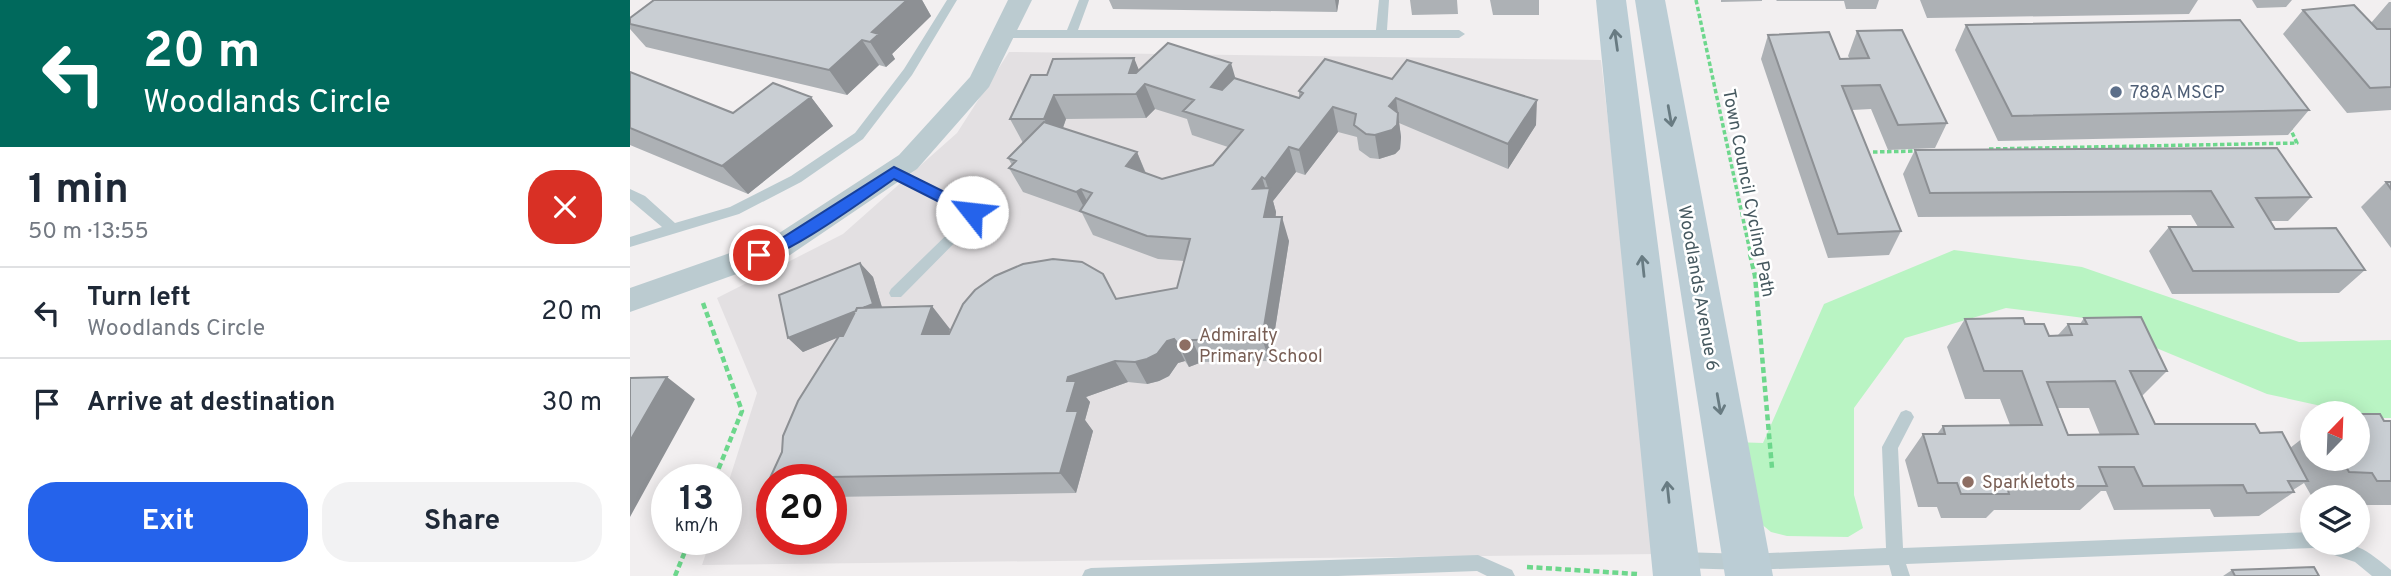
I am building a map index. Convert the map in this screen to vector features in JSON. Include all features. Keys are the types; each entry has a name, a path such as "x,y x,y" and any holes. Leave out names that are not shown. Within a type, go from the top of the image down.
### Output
{"street":[{"path":"630,300 780,247 894,173 908,162 981,81 1020,0"},
{"path":"1611,0 1667,570"},
{"name":"Woodlands Avenue 6","path":"1650,0 1748,569"}],"lane":[{"path":"630,242 734,211 796,179 859,136 908,72 952,0"},
{"path":"1072,35 1084,0"},
{"path":"1381,36 1384,0"},
{"path":"1005,34 1459,34"},
{"path":"894,173 964,206 972,212 973,217 896,293"},
{"path":"630,194 640,198 673,229"},
{"path":"1901,576 1895,556 1890,447 1906,417"},
{"path":"1667,570 1748,569 1895,556 2300,540"},
{"path":"2360,555 2385,576"},
{"path":"1091,576 1478,564 1506,576"}],"path":[{"name":"Town Council Cycling Path","path":"1696,0 1755,276 1773,478"},
{"path":"1981,149 2297,143 2288,126"},
{"path":"1873,152 1927,150"},
{"path":"701,296 742,411 720,464"},
{"path":"675,576 684,555"},
{"path":"1478,564 1667,570"}],"shaded area":[{"name":"Admiralty Primary School","path":"1009,52 1601,60 1658,554 702,565 705,555 742,555 742,464 734,464 757,393 717,298 843,234 957,133"}],"green space":[{"path":"1954,250 2082,267 2299,342 2391,340 2391,418 2370,417 2370,401 2300,401 2267,394 2084,318 2006,308 1905,338 1854,408 1854,495 1863,528 1848,537 1787,536 1771,532 1747,512 1733,442 1763,443 1824,304"}],"building":[{"path":"654,0 907,0 872,32 879,34 870,42 862,40 829,70 630,24 630,18"},
{"path":"2354,5 2377,29 2391,29 2391,87 2370,88 2303,10"},
{"name":"788A MSCP","path":"2240,20 2309,110 2012,116 1966,25"},
{"path":"1902,30 1947,123 1898,125 1880,85 1842,86 1901,231 1838,234 1768,35 1829,32 1840,59 1869,58 1857,31"},
{"path":"1168,43 1231,63 1211,87 1222,90 1234,78 1299,98 1303,93 1299,91 1325,59 1392,79 1407,60 1537,100 1508,144 1396,98 1389,106 1398,113 1397,125 1392,130 1375,135 1366,134 1354,125 1356,114 1333,107 1299,150 1289,147 1265,179 1262,177 1253,189 1270,188 1264,217 1282,217 1262,339 1192,340 1179,345 1174,339 1167,341 1157,354 1147,359 1135,362 1115,361 1068,377 1067,381 1076,381 1067,411 1078,411 1060,473 847,477 847,464 776,464 782,452 783,436 798,401 839,336 843,336 857,308 932,306 922,334 949,334 963,304 975,290 995,276 1023,264 1053,259 1082,262 1103,274 1116,299 1177,288 1190,239 1147,236 1080,211 1092,193 1081,189 1076,192 1009,168 1016,161 1008,158 1044,122 1137,152 1126,166 1162,179 1213,165 1243,130 1183,111 1194,100 1145,84 1136,94 1054,95 1044,119 1010,119 1031,75 1047,75 1053,59 1134,58 1129,73 1136,73"},
{"path":"630,72 733,113 773,83 811,97 722,166 630,128"},
{"path":"2277,148 2311,197 2256,198 2275,229 2336,228 2365,270 2193,271 2169,227 2233,227 2211,191 1930,193 1915,150"},
{"path":"860,263 873,304 857,308 856,311 788,338 779,295"},
{"path":"2141,317 2167,371 2130,371 2155,424 2255,424 2260,433 2282,432 2300,466 2300,471 2303,471 2308,481 2288,481 2294,492 2247,493 2243,485 2143,486 2134,467 2099,467 2107,486 2007,486 2009,494 1961,494 1957,483 1938,483 1923,434 1945,434 1943,426 2042,425 2022,371 1984,371 1965,319 2023,318 2025,324 2044,324 2049,336 2072,335 2068,324 2087,324 2084,318","holes":["2115,381 2138,434 2068,435 2047,382"]},
{"path":"667,377 630,441 630,378"},
{"path":"2370,414 2380,414 2384,421 2391,421 2391,481 2377,481 2372,473 2349,472 2370,471"},
{"path":"2314,567 2319,576 2235,576 2232,570"}],"place":[{"name":"788A MSCP","path":"2116,92"},
{"name":"Admiralty Primary School","path":"1185,345"},
{"name":"Sparkletots","path":"1968,482"}],"route":[{"path":"759,255 780,247 894,173 911,179 972,212"}]}
